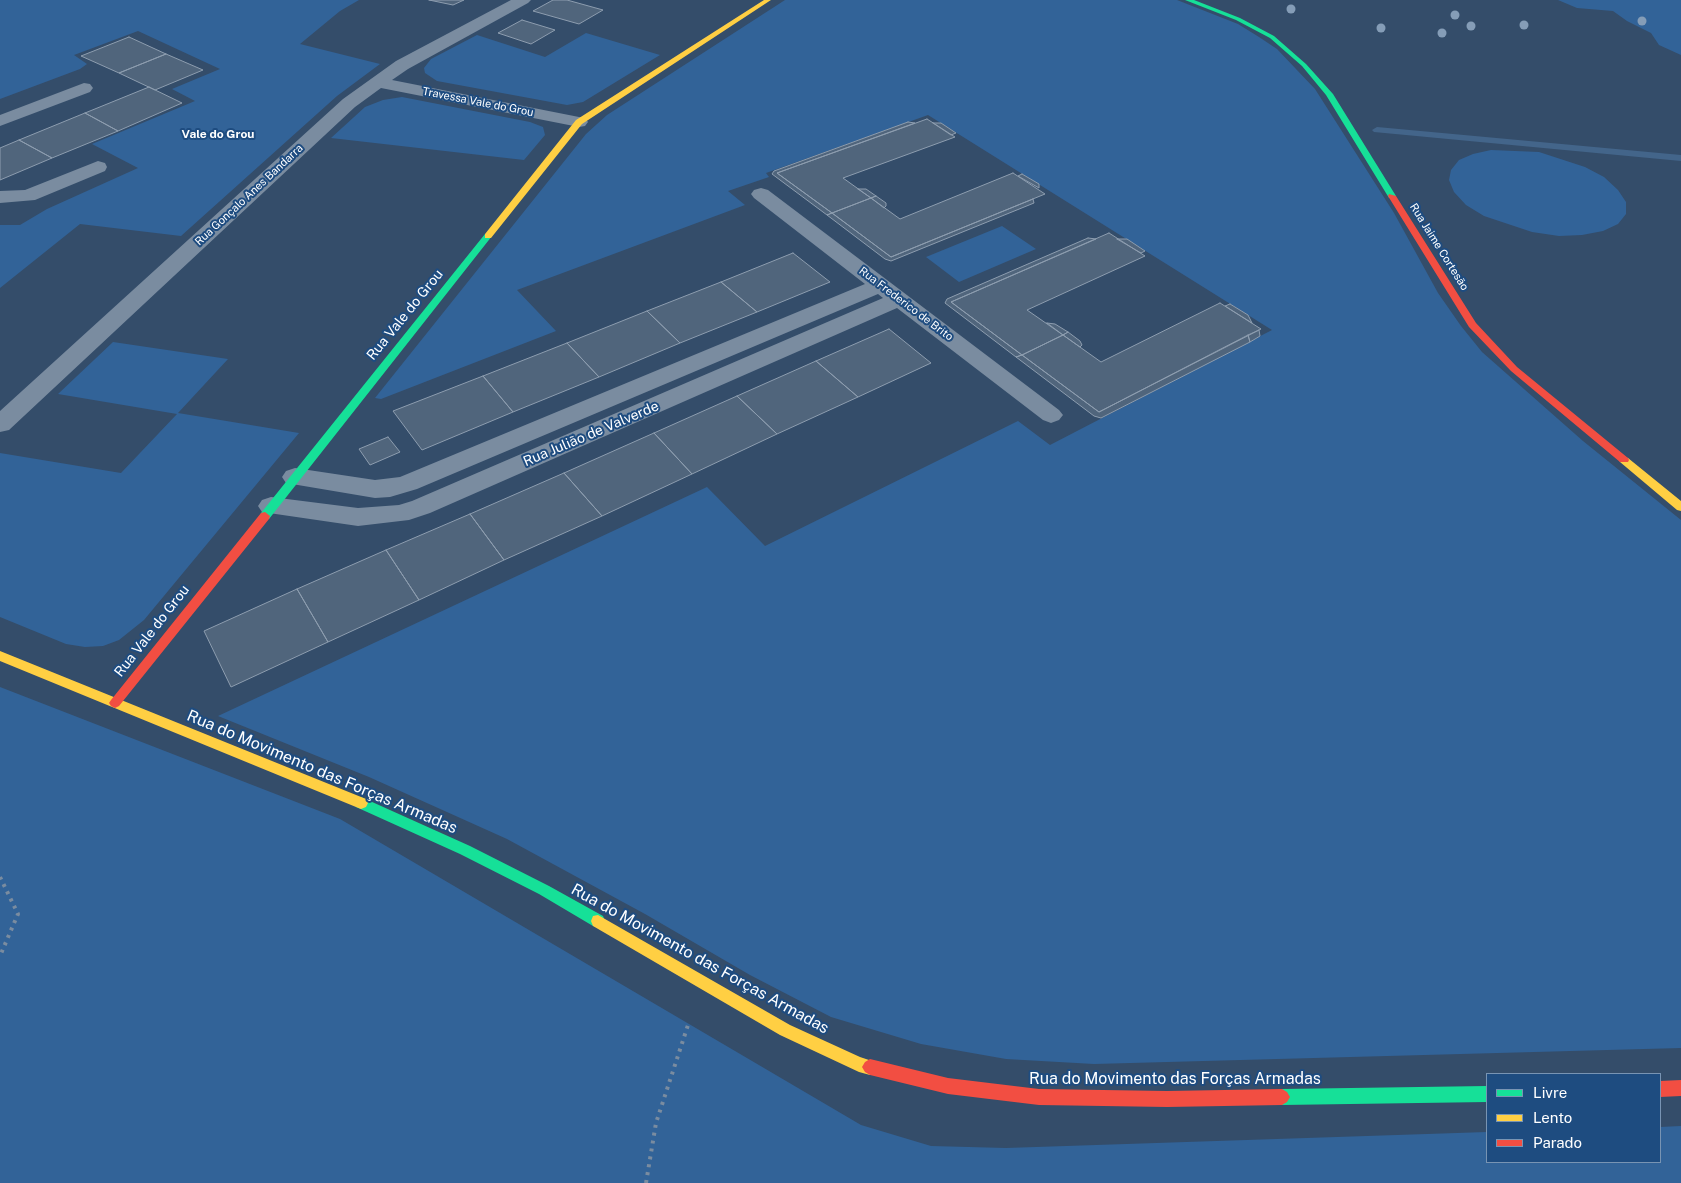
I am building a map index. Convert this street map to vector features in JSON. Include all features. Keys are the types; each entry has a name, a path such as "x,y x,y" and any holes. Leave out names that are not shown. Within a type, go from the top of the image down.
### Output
{"street":[{"name":"Rua Gonçalo Anes Bandarra","path":"0,424 349,102 402,65 523,0"},
{"name":"Rua Vale do Grou","path":"115,703 579,122 768,0"},
{"name":"Rua Jaime Cortesão","path":"1188,0 1238,18 1272,36 1304,65 1329,94 1472,325 1514,369 1681,507"},
{"name":"Travessa Vale do Grou","path":"376,82 579,122"},
{"path":"0,121 84,88"},
{"path":"0,197 28,196 98,167"},
{"name":"Rua Frederico de Brito","path":"761,194 1051,415"},
{"name":"Rua Julião de Valverde","path":"295,477 375,489 390,488 408,483 880,285"},
{"name":"Rua Julião de Valverde","path":"271,506 358,517 400,514 421,507 899,299"},
{"name":"Rua do Movimento das Forças Armadas","path":"0,656 386,813 464,850 544,890 786,1030 859,1064 948,1086 1039,1097 1167,1099 1486,1094"},
{"path":"1661,1089 1681,1088"}],"path":[{"path":"0,877 18,914 0,956"},
{"path":"646,1183 656,1123 685,1032 708,986"}],"shaded area":[{"path":"0,0 359,0 340,11 300,44 380,64 337,96 181,236 80,224 0,288 0,225 20,225 47,209 138,168 92,144 195,101 172,89 220,69 138,31 74,55 87,64 80,69 0,99"},
{"path":"785,0 1177,0 1238,24 1259,37 1277,49 1315,89 1394,213 1438,293 1482,352 1583,441 1681,520 1681,1048 1094,1064 1006,1059 921,1044 831,1017 750,975 645,914 507,839 369,777 218,716 707,487 765,546 1018,421 1050,445 1272,330 928,115 766,173 769,177 728,191 745,205 517,290 556,331 381,399 375,398 586,134 607,115"},
{"path":"1558,0 1681,0 1681,55 1659,45 1651,33 1627,21 1613,11 1577,8"},
{"path":"586,33 660,55 583,102 567,105 437,81 425,73 424,68 431,59 477,35 545,57"},
{"path":"402,97 530,122 543,127 545,135 524,160 331,138 365,107 383,100"},
{"path":"1491,150 1539,152 1585,167 1604,177 1618,190 1626,202 1626,214 1618,224 1603,231 1582,235 1559,236 1532,232 1484,216 1466,205 1454,192 1449,180 1451,170 1459,160 1473,154"},
{"path":"1002,226 1036,249 959,282 926,257"},
{"path":"113,342 228,359 178,413 299,433 144,620 119,640 103,646 85,647 66,644 0,617 0,453 121,473 177,414 58,394"},
{"path":"0,687 340,819 861,1125 931,1146 1006,1148 1486,1132 1486,1163 1661,1163 1661,1127 1681,1126 1681,1183 0,1183"}],"building":[{"path":"429,0 464,0 453,5"},
{"path":"553,0 567,0 603,10 579,24 533,11"},
{"path":"522,20 555,30 531,44 498,33"},
{"path":"129,37 166,54 119,73 81,56"},
{"path":"166,54 203,70 155,90 119,73"},
{"path":"149,87 182,103 118,131 85,113"},
{"path":"85,113 118,131 52,158 19,140"},
{"path":"927,119 955,137 843,178 871,198 832,213 777,173"},
{"path":"908,122 915,123 777,173 832,213 827,215 772,174 774,171"},
{"path":"933,123 941,123 956,133 951,135"},
{"path":"19,140 52,158 0,180 0,148"},
{"path":"1013,173 1045,194 891,257 832,213 871,198 900,219"},
{"path":"1022,174 1039,184 1039,188 1018,176"},
{"path":"858,189 866,189 876,196 871,198"},
{"path":"876,196 886,203 884,208 871,198"},
{"path":"1033,199 1034,203 891,261 885,259 827,215 832,213 891,257"},
{"path":"1109,233 1145,256 1027,310 1063,335 1022,355 951,302"},
{"path":"1088,238 1096,239 951,302 1022,355 1016,357 945,303 947,299"},
{"path":"1117,239 1127,239 1145,251 1141,253"},
{"path":"793,253 830,282 757,312 721,282"},
{"path":"721,282 757,312 680,343 647,311"},
{"path":"1220,303 1261,329 1099,412 1022,355 1063,335 1101,362"},
{"path":"1230,304 1248,315 1252,323 1225,306"},
{"path":"647,311 680,343 599,377 567,343"},
{"path":"1047,323 1055,324 1068,332 1063,335"},
{"path":"889,329 931,363 858,397 816,361"},
{"path":"1259,330 1260,336 1250,342 1248,335"},
{"path":"1068,332 1080,341 1082,345 1080,347 1063,335"},
{"path":"1248,335 1250,342 1101,418 1094,416 1016,357 1022,355 1099,412"},
{"path":"567,343 599,377 513,412 483,376"},
{"path":"816,361 858,397 777,434 737,396"},
{"path":"483,376 513,412 422,450 393,411"},
{"path":"737,396 777,434 692,474 654,433"},
{"path":"654,433 692,474 602,516 564,473"},
{"path":"388,437 400,452 370,465 359,449"},
{"path":"564,473 602,516 504,560 470,514"},
{"path":"470,514 504,560 419,600 386,550"},
{"path":"386,550 419,600 328,642 297,589"},
{"path":"297,589 328,642 231,687 204,631"}],"waterway":[{"path":"1377,130 1681,158"}],"traffic: fast":[{"path":"1188,0 1238,19 1272,37 1304,65 1329,94 1392,196"},
{"path":"265,516 488,236"},
{"path":"361,803 465,850 544,890 598,921"},
{"path":"1282,1097 1486,1094"}],"traffic: slow":[{"path":"488,236 579,122 768,0"},
{"path":"1624,460 1681,507"},
{"path":"0,656 361,803"},
{"path":"598,921 785,1030 859,1064 870,1067"}],"traffic: jam":[{"path":"1392,196 1472,325 1514,369 1624,460"},
{"path":"115,703 265,516"},
{"path":"870,1067 948,1086 1039,1097 1167,1099 1282,1097"},
{"path":"1661,1089 1681,1088"}],"district":[{"name":"Vale do Grou","path":"218,134"}]}
